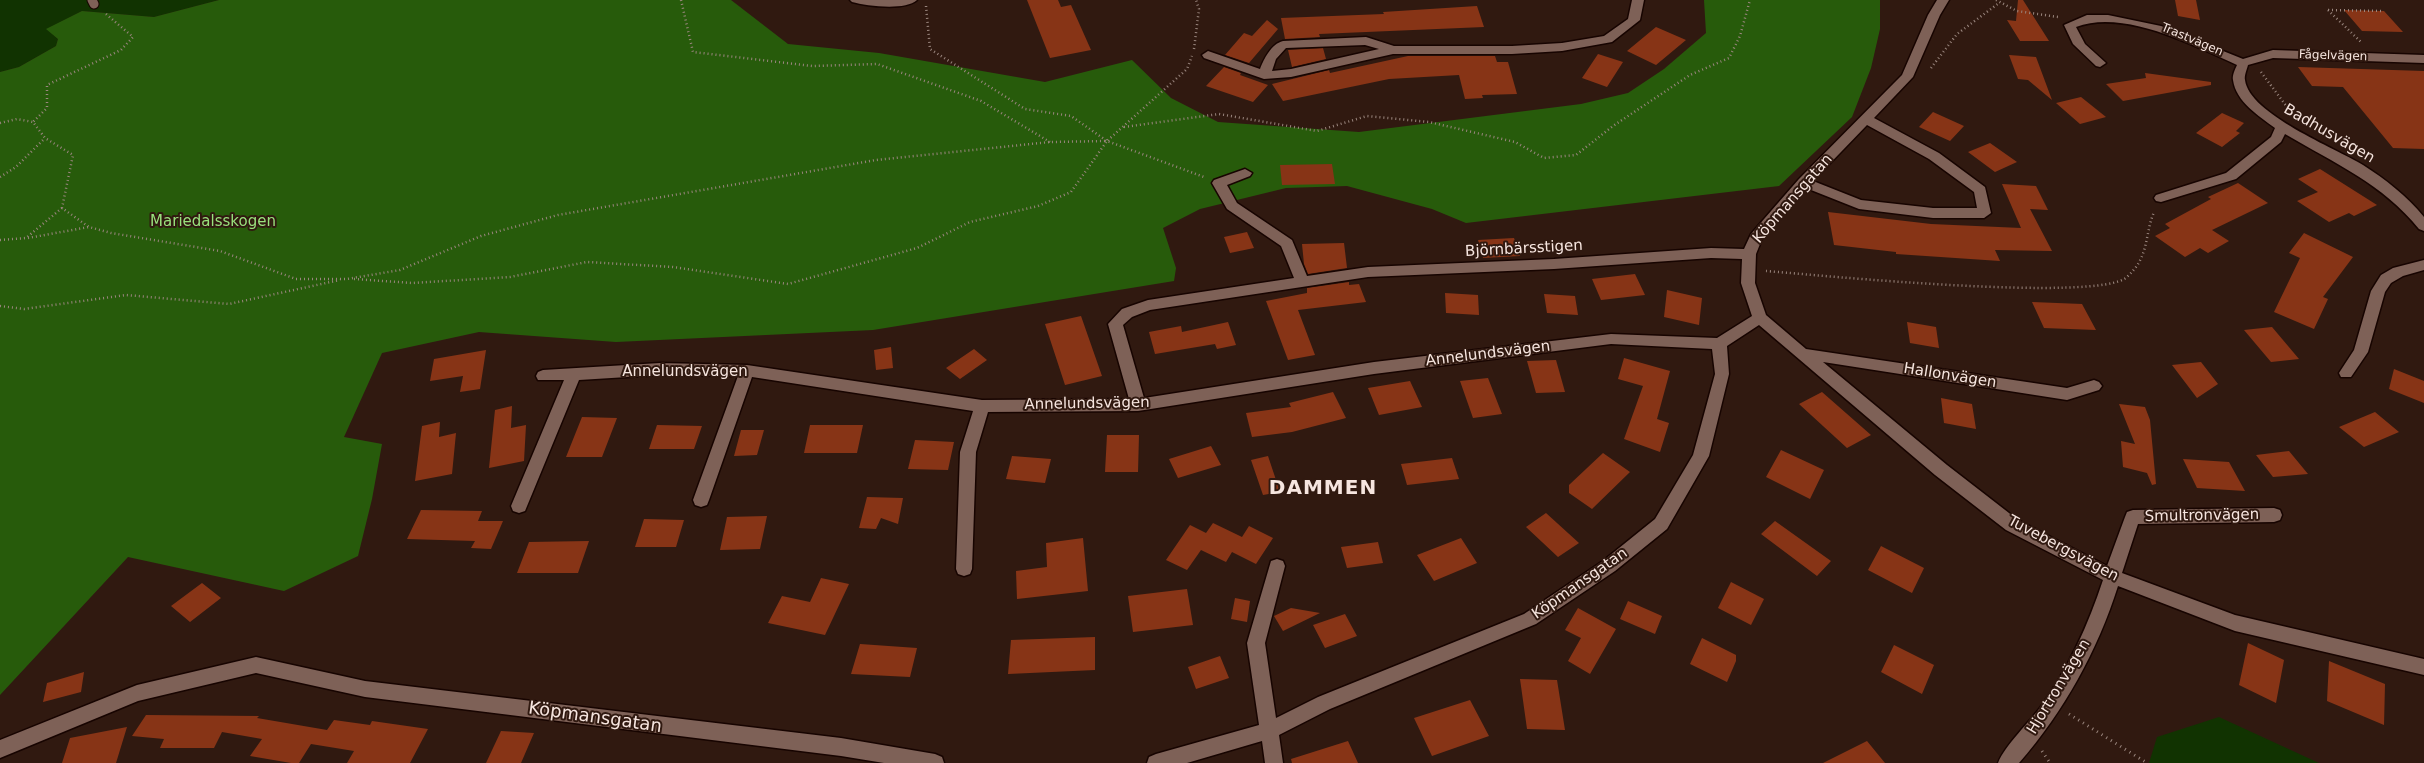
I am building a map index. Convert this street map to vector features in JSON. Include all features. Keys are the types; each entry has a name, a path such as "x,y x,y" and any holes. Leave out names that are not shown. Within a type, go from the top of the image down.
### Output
{"street":[{"path":"856,0 876,4 910,0"},
{"path":"1208,55 1264,75 1291,73 1393,50 1512,50 1562,47 1608,39 1634,20 1638,0"},
{"name":"Köpmansgatan","path":"1749,262 1756,237 1804,182 1907,77 1934,15 1943,0"},
{"name":"Trastvägen","path":"2076,21 2090,17 2158,25 2243,63"},
{"path":"2076,21 2070,25 2072,34 2084,50 2100,63"},
{"path":"1264,75 1270,58 1283,45 1366,41 1393,50"},
{"name":"Fågelvägen","path":"2243,63 2260,56 2273,54 2424,59"},
{"name":"Badhusvägen","path":"2243,63 2236,77 2241,92 2255,108 2282,126 2358,167 2402,202 2424,226"},
{"path":"1804,182 1859,204 1933,213 1984,213 1980,190 1934,156 1866,118"},
{"path":"2161,198 2231,176 2277,139 2282,126"},
{"path":"1245,173 1219,183 1232,206 1287,243 1302,281"},
{"name":"Björnbärsstigen","path":"1138,405 1116,324 1127,313 1148,305 1368,272 1554,264 1711,254 1749,262"},
{"path":"1719,344 1760,318 1748,282 1749,262"},
{"path":"2346,373 2361,352 2378,291 2386,279 2398,272 2424,265"},
{"name":"Tuvebergsvägen","path":"1760,318 1941,470 2012,525 2112,577 2235,623 2424,668"},
{"name":"Annelundsvägen","path":"543,376 660,369 746,371 982,406 1138,405 1374,368 1611,339 1719,344"},
{"name":"Köpmansgatan","path":"1156,763 1271,730 1324,703 1530,619 1609,566 1660,524 1701,456 1722,374 1719,344"},
{"name":"Hallonvägen","path":"1805,354 2067,394 2094,386"},
{"path":"701,500 746,371"},
{"path":"519,506 574,374"},
{"path":"964,569 968,452 982,406"},
{"name":"Smultronvägen","path":"2112,577 2125,535 2133,517 2274,515"},
{"path":"1274,763 1271,730 1256,643 1277,566"},
{"name":"Hjortronvägen","path":"2007,763 2031,736 2053,704 2085,649 2112,577"},
{"name":"Köpmansgatan","path":"0,750 137,693 256,665 365,689 544,710 680,730 841,747 935,763"}],"path":[{"path":"681,0 692,52 812,66 877,64 981,101 1050,142"},
{"path":"925,0 930,49 1025,109 1071,116 1107,141 1219,183"},
{"path":"62,208 89,227 111,233 220,251 296,279 347,279 412,283 510,277 587,262 673,267 788,284 917,248 970,222 1038,206 1071,192 1107,141 1187,68 1194,49 1199,9 1196,0"},
{"path":"1123,127 1219,114 1317,131 1367,116 1429,122 1515,142 1544,158 1576,155 1613,126 1690,75 1729,58 1740,36 1750,0"},
{"path":"1928,72 1957,34 1997,1 2020,11 2076,21"},
{"path":"33,122 47,108 47,85 121,50 133,37 93,2"},
{"path":"2378,58 2328,10 2384,11"},
{"path":"1194,49 1208,55"},
{"path":"0,123 17,119 33,122 45,138 73,155 62,208 26,238"},
{"path":"0,177 16,167 45,138"},
{"path":"0,306 24,309 126,296 229,304 347,279 400,270 481,236 558,216 876,160 1050,142 1107,141"},
{"path":"1749,262 2017,288 2100,287 2126,279 2147,246 2148,223 2161,198"},
{"path":"0,240 26,238 89,227"},
{"path":"2053,704 2147,763"}],"green space":[{"path":"0,0 219,0 154,17 82,11 47,29 58,39 56,46 19,67 0,72"},
{"name":"Mariedalsskogen","path":"219,0 731,0 788,44 879,53 1045,82 1132,60 1171,98 1218,122 1359,132 1581,104 1628,93 1664,69 1706,33 1704,0 1880,0 1880,29 1871,68 1852,117 1779,186 1466,223 1432,209 1347,186 1286,188 1200,209 1163,228 1176,268 1174,281 873,330 616,342 479,332 382,353 344,437 382,444 372,499 358,556 284,591 128,557 0,695 0,72 19,67 56,46 58,39 46,29 82,11 154,17"},
{"path":"2219,717 2319,763 2149,763 2157,737"}],"building":[{"path":"1027,0 1058,0 1061,7 1071,5 1091,50 1050,58"},
{"path":"2018,0 2023,0 2049,41 2020,41 2007,20 2016,21"},
{"path":"2175,0 2196,0 2200,20 2178,16"},
{"path":"1477,6 1484,27 1319,34 1320,37 1285,39 1281,18 1384,14 1383,12"},
{"path":"2344,10 2384,11 2403,32 2362,31"},
{"path":"1267,20 1278,29 1249,63 1225,55 1244,33 1252,36"},
{"path":"1656,27 1686,40 1656,65 1627,51"},
{"path":"1323,48 1326,59 1292,67 1288,50"},
{"path":"1598,54 1623,62 1607,87 1582,78"},
{"path":"2009,55 2036,57 2052,100 2028,80 2018,79"},
{"path":"1408,56 1495,56 1497,62 1508,62 1517,94 1482,95 1483,98 1465,99 1459,75 1389,79 1283,101 1272,84 1329,70 1330,73"},
{"path":"1224,67 1268,85 1253,102 1206,86"},
{"path":"2298,67 2424,71 2424,149 2393,148 2343,87 2312,86"},
{"path":"2145,73 2211,82 2211,85 2123,101 2106,84 2146,78"},
{"path":"2081,97 2106,117 2080,124 2056,103"},
{"path":"1933,112 1964,126 1950,141 1919,127"},
{"path":"2222,113 2244,123 2236,131 2240,133 2222,147 2196,133"},
{"path":"1990,143 2017,162 1995,172 1968,152"},
{"path":"1332,164 1335,184 1282,185 1280,165"},
{"path":"2320,169 2377,205 2354,216 2349,213 2329,222 2297,201 2318,192 2298,179"},
{"path":"2238,183 2268,203 2212,230 2229,241 2208,253 2200,248 2185,257 2155,236 2170,228 2165,224 2211,199 2208,197"},
{"path":"2002,184 2036,186 2048,210 2030,209 2052,251 1995,250 2000,261 1896,254 1896,252 1834,245 1828,212 1931,224 2021,228"},
{"path":"1247,232 1254,248 1230,253 1224,237"},
{"path":"2304,233 2353,257 2323,297 2328,299 2314,329 2274,312 2300,258 2289,253"},
{"path":"1514,238 1520,256 1483,258 1478,240"},
{"path":"1344,243 1347,268 1308,274 1304,264 1302,244"},
{"path":"1635,274 1645,295 1601,300 1592,279"},
{"path":"1349,282 1349,285 1359,284 1366,302 1298,310 1315,355 1288,360 1266,301 1307,293 1307,288"},
{"path":"1667,290 1702,298 1699,325 1664,317"},
{"path":"1445,293 1478,295 1479,315 1446,313"},
{"path":"1544,294 1575,296 1578,315 1547,313"},
{"path":"2032,302 2082,304 2096,330 2044,328"},
{"path":"1081,316 1102,376 1065,385 1045,324"},
{"path":"1228,322 1236,345 1217,349 1215,344 1155,354 1149,332 1181,326 1182,332"},
{"path":"1907,322 1936,327 1939,348 1910,343"},
{"path":"2272,327 2299,359 2271,362 2244,330"},
{"path":"891,347 893,368 876,370 874,350"},
{"path":"974,349 987,360 960,379 946,368"},
{"path":"486,350 480,389 460,392 463,376 430,381 434,359"},
{"path":"1624,358 1670,371 1657,419 1669,423 1660,452 1624,439 1643,386 1618,379"},
{"path":"1556,360 1565,392 1536,393 1527,361"},
{"path":"2201,362 2218,384 2197,398 2172,365"},
{"path":"2394,369 2424,381 2424,403 2389,389"},
{"path":"1488,378 1502,414 1473,418 1460,381"},
{"path":"1410,381 1422,407 1379,415 1368,388"},
{"path":"1333,392 1346,418 1292,432 1252,437 1246,413 1291,407 1289,403"},
{"path":"1822,392 1871,435 1847,448 1799,404"},
{"path":"1941,398 1972,404 1976,429 1944,423"},
{"path":"2119,404 2145,407 2150,420 2156,484 2152,485 2147,473 2123,467 2121,441 2135,444"},
{"path":"512,406 511,428 526,425 524,461 489,468 495,410"},
{"path":"2375,412 2399,432 2364,447 2339,427"},
{"path":"582,417 617,418 602,457 566,457"},
{"path":"440,422 439,437 456,433 452,474 415,481 422,426"},
{"path":"657,425 702,426 694,449 649,449"},
{"path":"810,425 863,425 857,453 804,453"},
{"path":"741,430 764,430 757,455 734,456"},
{"path":"1107,435 1139,435 1138,472 1105,472"},
{"path":"915,440 954,442 948,470 908,469"},
{"path":"1211,446 1221,465 1178,478 1169,459"},
{"path":"1781,450 1824,470 1810,499 1766,477"},
{"path":"2289,451 2308,474 2273,477 2256,455"},
{"path":"1603,453 1630,472 1592,509 1569,493 1569,485"},
{"path":"1012,456 1051,459 1045,483 1006,479"},
{"path":"1268,456 1280,492 1263,495 1251,460"},
{"path":"1452,458 1459,479 1407,485 1401,464"},
{"path":"2183,459 2229,462 2245,491 2197,488"},
{"path":"867,497 903,498 898,524 881,518 876,529 859,528"},
{"path":"421,510 482,511 478,521 503,521 491,549 471,548 475,541 407,539"},
{"path":"1546,513 1579,543 1558,557 1526,527"},
{"path":"767,516 760,549 720,550 727,517"},
{"path":"644,519 684,520 676,547 635,547"},
{"path":"1775,521 1831,561 1817,576 1761,534"},
{"path":"1213,523 1242,537 1249,526 1273,538 1256,564 1232,552 1226,562 1201,550 1187,570 1166,560 1190,525 1206,533"},
{"path":"1083,538 1088,591 1017,599 1016,571 1047,567 1046,543"},
{"path":"1461,538 1477,563 1434,581 1417,555"},
{"path":"589,541 578,573 517,573 529,542"},
{"path":"1378,542 1383,563 1347,568 1341,547"},
{"path":"1881,546 1924,568 1912,593 1868,570"},
{"path":"821,578 849,584 825,635 768,623 782,596 810,602"},
{"path":"1731,582 1764,599 1751,625 1718,608"},
{"path":"202,583 221,598 190,622 171,606"},
{"path":"1187,589 1193,625 1133,632 1128,596"},
{"path":"1235,598 1250,601 1247,622 1231,619"},
{"path":"1628,601 1662,616 1655,634 1620,619"},
{"path":"1291,608 1320,613 1283,631 1274,616"},
{"path":"1578,608 1616,629 1590,674 1568,661 1581,638 1565,630"},
{"path":"1345,614 1357,636 1325,648 1313,625"},
{"path":"1095,637 1095,670 1008,674 1011,640"},
{"path":"1702,638 1736,655 1736,661 1727,682 1690,664"},
{"path":"2248,643 2284,660 2276,703 2239,685"},
{"path":"860,644 917,648 910,677 851,674"},
{"path":"1894,645 1934,665 1922,694 1881,672"},
{"path":"1220,656 1229,678 1196,689 1188,667"},
{"path":"2329,661 2385,684 2384,725 2327,701"},
{"path":"84,672 81,692 43,702 47,683"},
{"path":"1520,679 1557,680 1565,730 1527,729"},
{"path":"1470,700 1489,736 1432,756 1414,718"},
{"path":"146,715 259,716 257,718 327,730 334,720 370,725 372,721 428,729 410,763 347,763 354,751 311,744 299,763 291,763 250,756 262,739 222,732 214,748 160,748 164,739 132,736"},
{"path":"127,727 116,763 62,763 70,738"},
{"path":"501,731 534,733 521,763 486,763"},
{"path":"1348,741 1358,763 1292,763 1291,759"},
{"path":"1867,741 1885,763 1823,763"}],"district":[{"name":"DAMMEN","path":"1323,489"}]}
